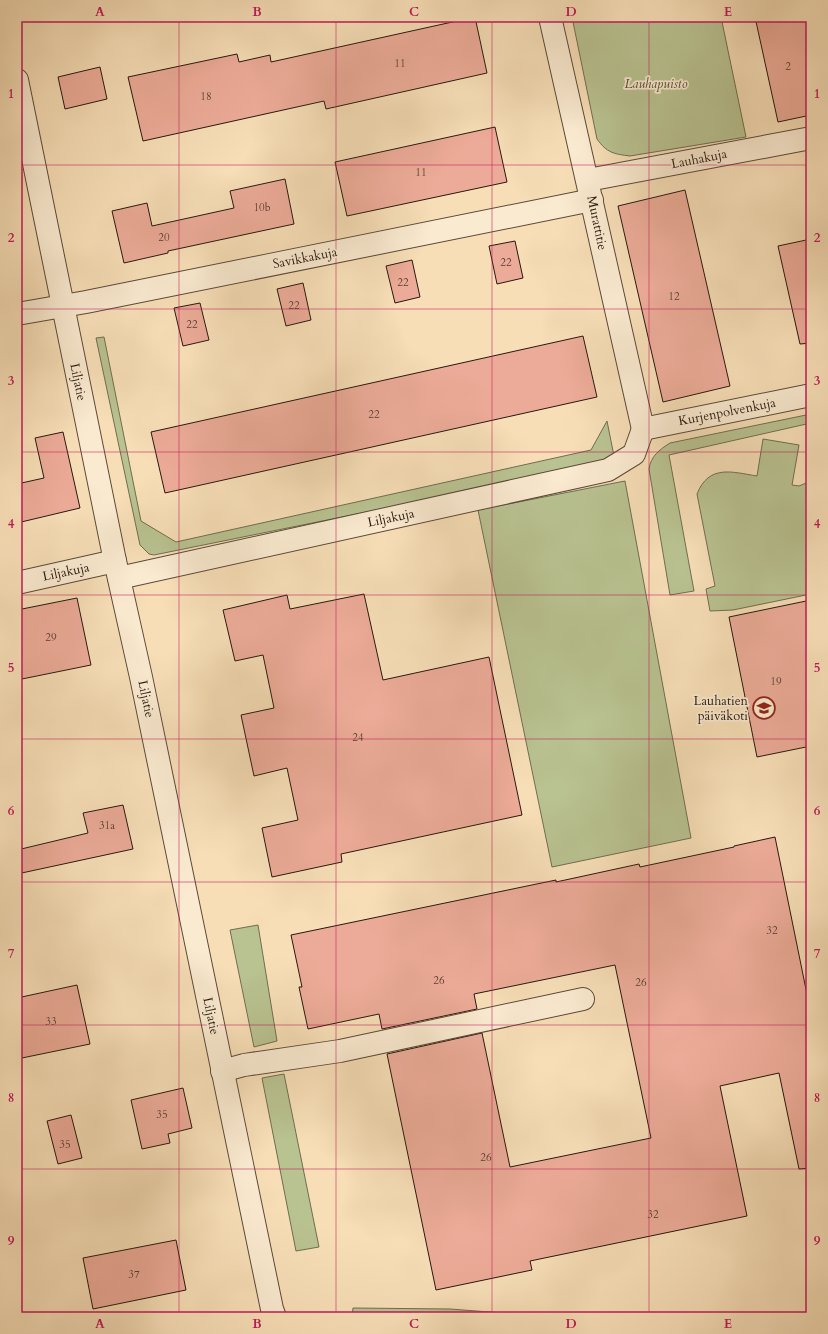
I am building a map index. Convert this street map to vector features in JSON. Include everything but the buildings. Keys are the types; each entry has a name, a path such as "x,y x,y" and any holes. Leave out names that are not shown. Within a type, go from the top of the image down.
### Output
{"street":[{"name":"Murattitie","path":"550,17 643,430"},
{"name":"Liljatie","path":"17,80 23,135 62,305 272,1309 275,1317"},
{"name":"Lauhakuja","path":"590,190 811,138"},
{"name":"Savikkakuja","path":"17,314 62,305 93,301 590,190"},
{"name":"Kurjenpolvenkuja","path":"643,430 811,395"},
{"name":"Liljakuja","path":"17,582 117,569 608,470 634,454 643,430"},
{"path":"222,1071 244,1066 340,1051 583,999"}],"green space":[{"name":"Lauhapuisto","path":"572,17 721,17 746,137 630,156 608,150 597,139"},
{"path":"104,337 141,521 176,542 591,450 607,421 614,456 589,467 154,555 149,554 140,545 96,338"},
{"path":"811,414 811,423 669,455 694,591 670,595 649,469 654,457 659,451 670,443"},
{"path":"763,439 799,445 792,485 799,486 811,481 811,594 733,610 710,611 706,589 715,586 697,494 702,484 715,474 730,472 757,476"},
{"path":"625,481 691,838 552,867 478,510"},
{"path":"258,925 277,1041 254,1047 230,930"},
{"path":"284,1074 319,1247 296,1251 262,1078"},
{"path":"353,1308 450,1309 555,1317 352,1317"}],"place":[{"name":"Lauhatien päiväkoti","path":"764,708"}]}
